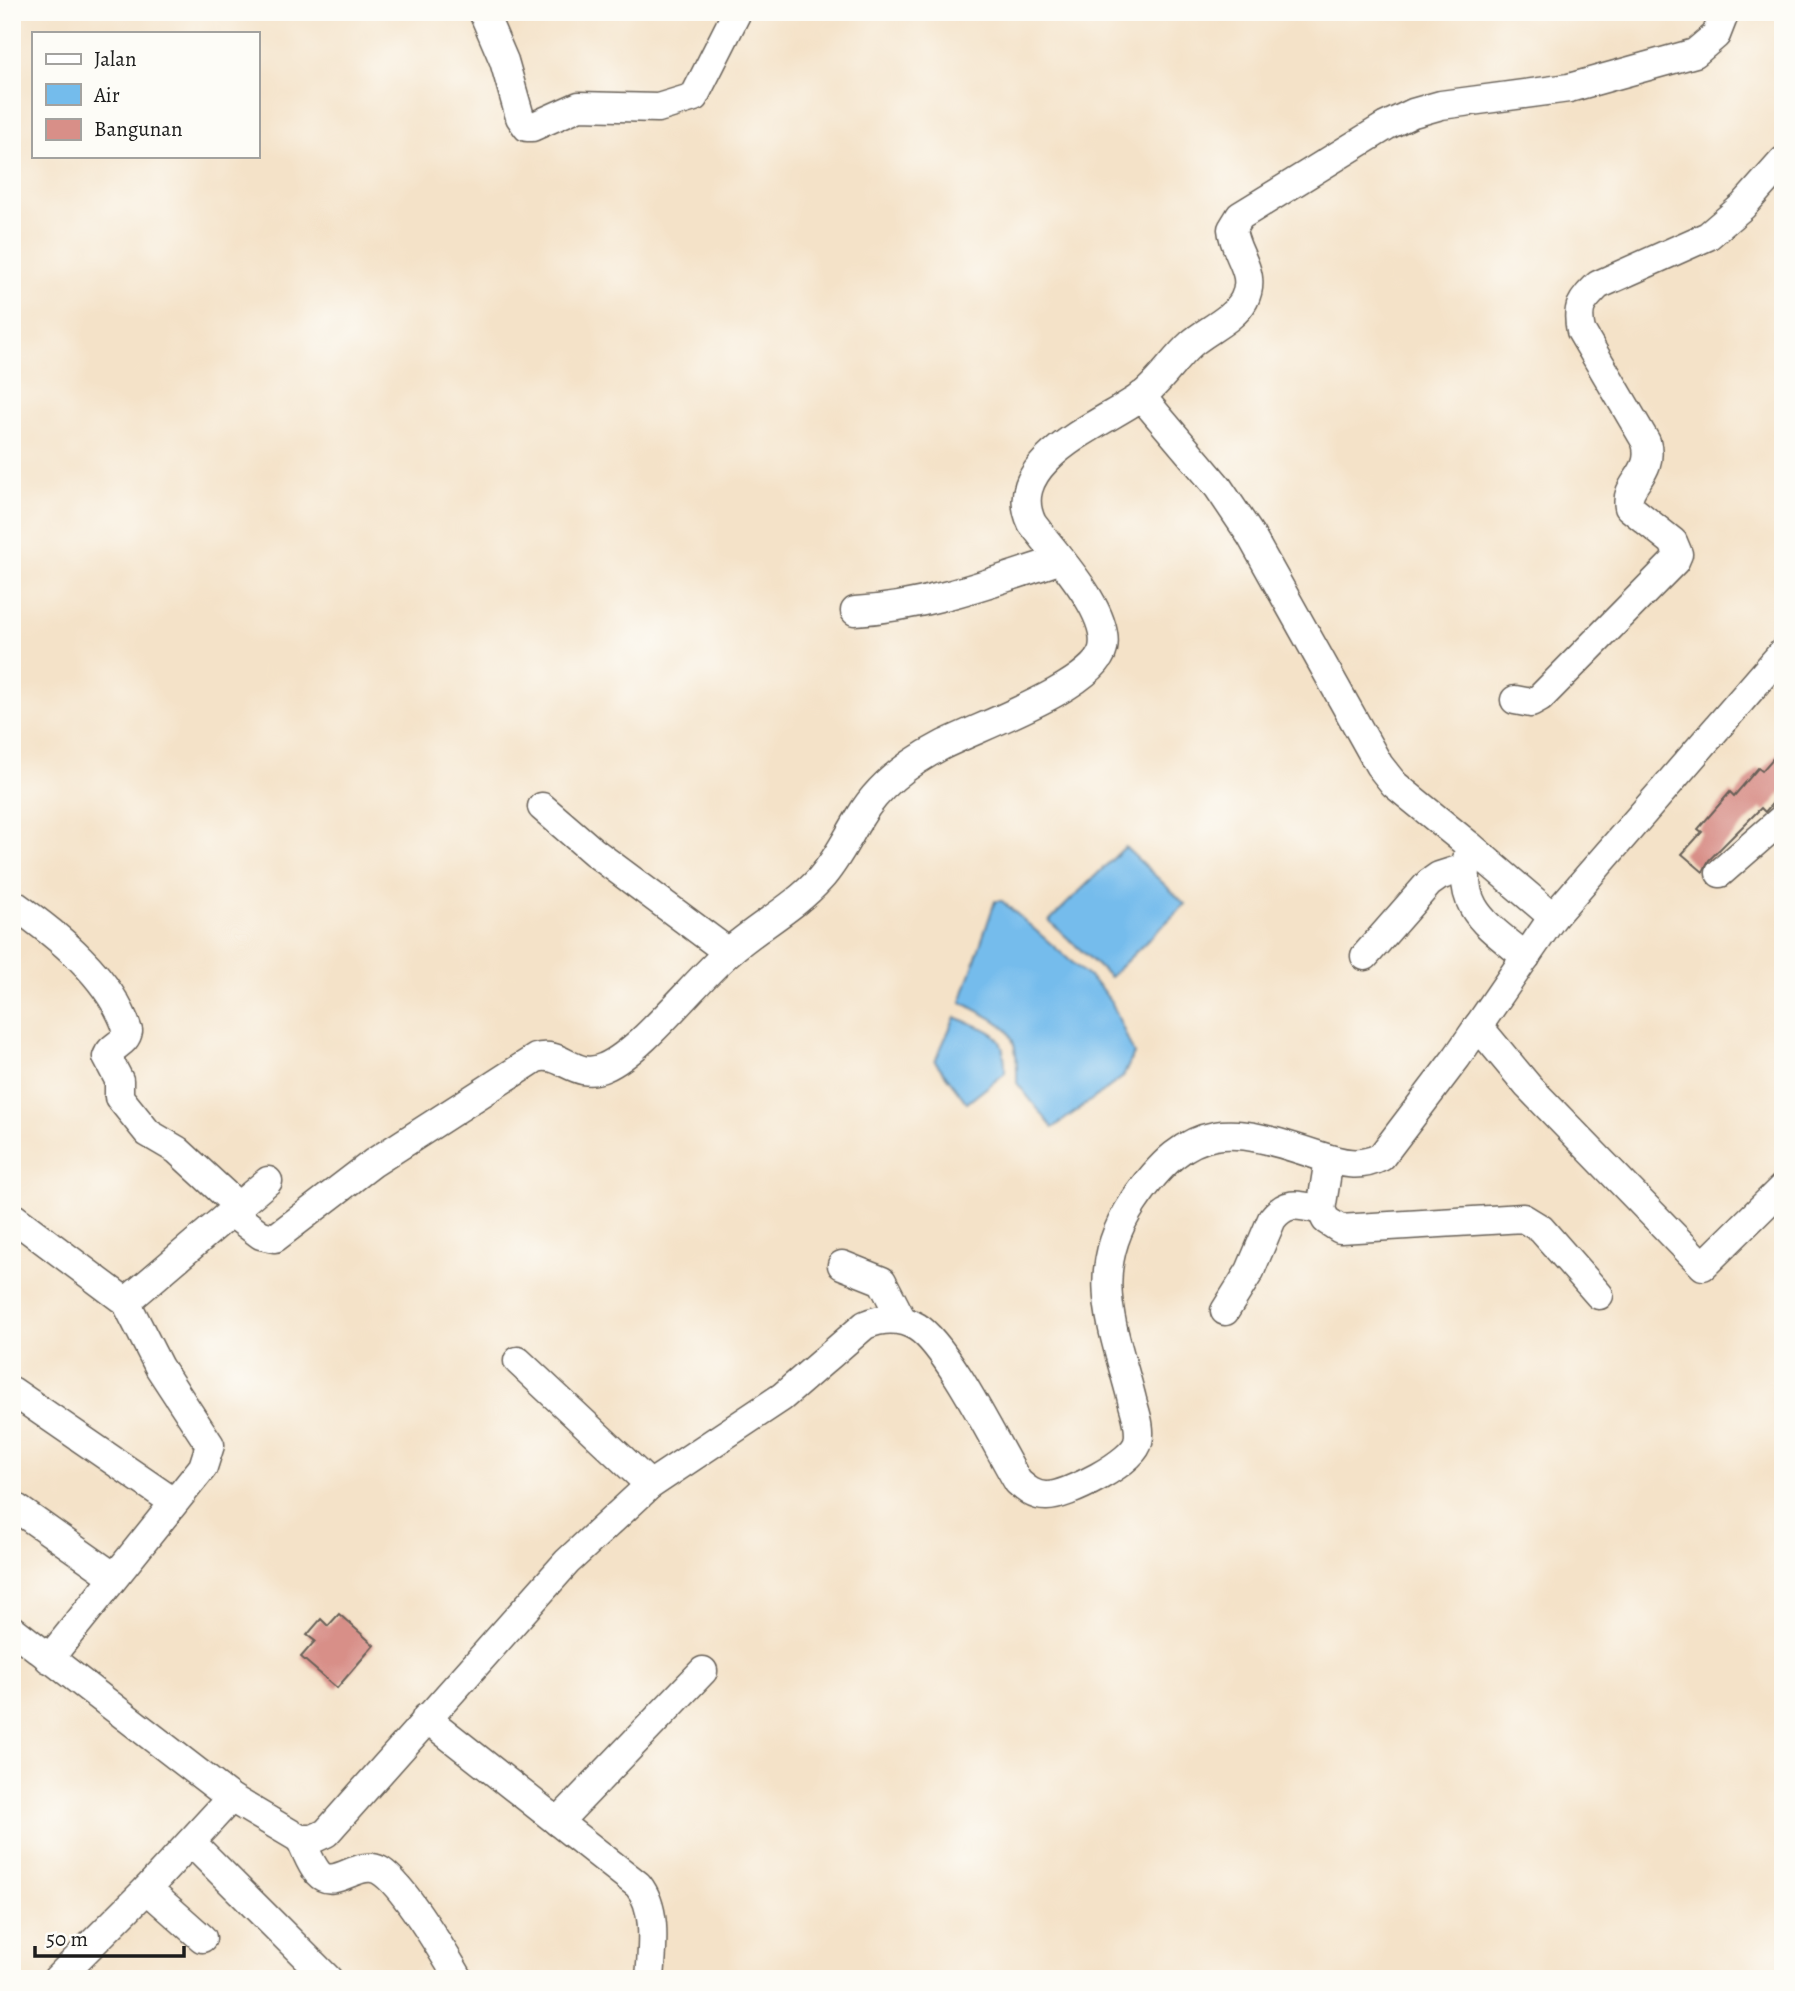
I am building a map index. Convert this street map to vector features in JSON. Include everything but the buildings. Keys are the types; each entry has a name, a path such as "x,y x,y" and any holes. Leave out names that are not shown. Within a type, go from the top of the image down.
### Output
{"street":[{"path":"483,12 504,61 520,117 527,127 579,106 658,108 694,97 737,12"},
{"path":"12,903 53,932 84,963 113,1001 128,1031 125,1040 109,1051 107,1057 119,1080 121,1100 152,1137 177,1150 261,1235 275,1238 373,1163 536,1058 552,1057 578,1071 590,1072 615,1062 728,952 821,878 843,848 861,814 884,785 910,764 965,734 1061,691 1094,666 1103,650 1103,630 1096,610 1025,508 1031,478 1068,441 1141,396 1194,342 1236,311 1249,286 1248,271 1232,229 1240,216 1386,126 1413,114 1451,103 1569,88 1695,53 1716,35 1725,12"},
{"path":"1515,700 1531,703 1540,698 1675,561 1678,554 1673,542 1629,507 1630,493 1648,464 1649,453 1646,442 1581,331 1577,314 1585,298 1598,285 1708,236 1743,206 1783,161"},
{"path":"1141,396 1217,487 1251,536 1379,765 1394,784 1467,857 1553,917"},
{"path":"855,611 896,608 929,601 1059,560"},
{"path":"12,1629 231,1798 300,1839 313,1839 326,1833 566,1562 650,1485 782,1397 865,1325 877,1320 902,1320 925,1333 943,1354 1018,1482 1031,1493 1045,1497 1062,1494 1125,1461 1135,1451 1139,1440 1108,1298 1111,1245 1134,1202 1171,1158 1188,1144 1206,1136 1243,1136 1358,1165 1381,1157 1478,1026 1553,917 1783,652"},
{"path":"542,807 594,852 728,952"},
{"path":"1720,873 1759,836 1783,818"},
{"path":"1365,956 1429,883 1467,857"},
{"path":"1467,857 1465,890 1470,904 1487,924 1526,957"},
{"path":"1478,1026 1563,1124 1703,1266 1783,1187"},
{"path":"1329,1159 1321,1210 1326,1220 1340,1229 1523,1218 1541,1228 1599,1295"},
{"path":"126,1302 268,1181"},
{"path":"1225,1311 1240,1289 1272,1219 1280,1209 1292,1204 1321,1210"},
{"path":"14,1218 126,1302 159,1367 210,1445 203,1467 172,1501 49,1659"},
{"path":"842,1265 882,1281 902,1320"},
{"path":"518,1360 650,1485"},
{"path":"12,1391 172,1501"},
{"path":"12,1505 113,1576"},
{"path":"558,1822 703,1671"},
{"path":"426,1718 624,1873 647,1896 651,1913 650,1979"},
{"path":"57,1979 147,1889 231,1798"},
{"path":"300,1839 319,1875 336,1878 359,1867 371,1867 389,1877 459,1979"},
{"path":"191,1842 328,1979"},
{"path":"147,1889 202,1938"}],"water":[{"path":"1125,847 1185,904 1110,977 1049,921"},
{"path":"995,901 1002,901 1099,986 1112,1003 1134,1054 1123,1077 1053,1128 1017,1083 1015,1050 1007,1030 990,1017 961,1002"},
{"path":"955,1017 994,1034 1003,1048 1005,1059 1005,1073 967,1103 935,1061"}]}
